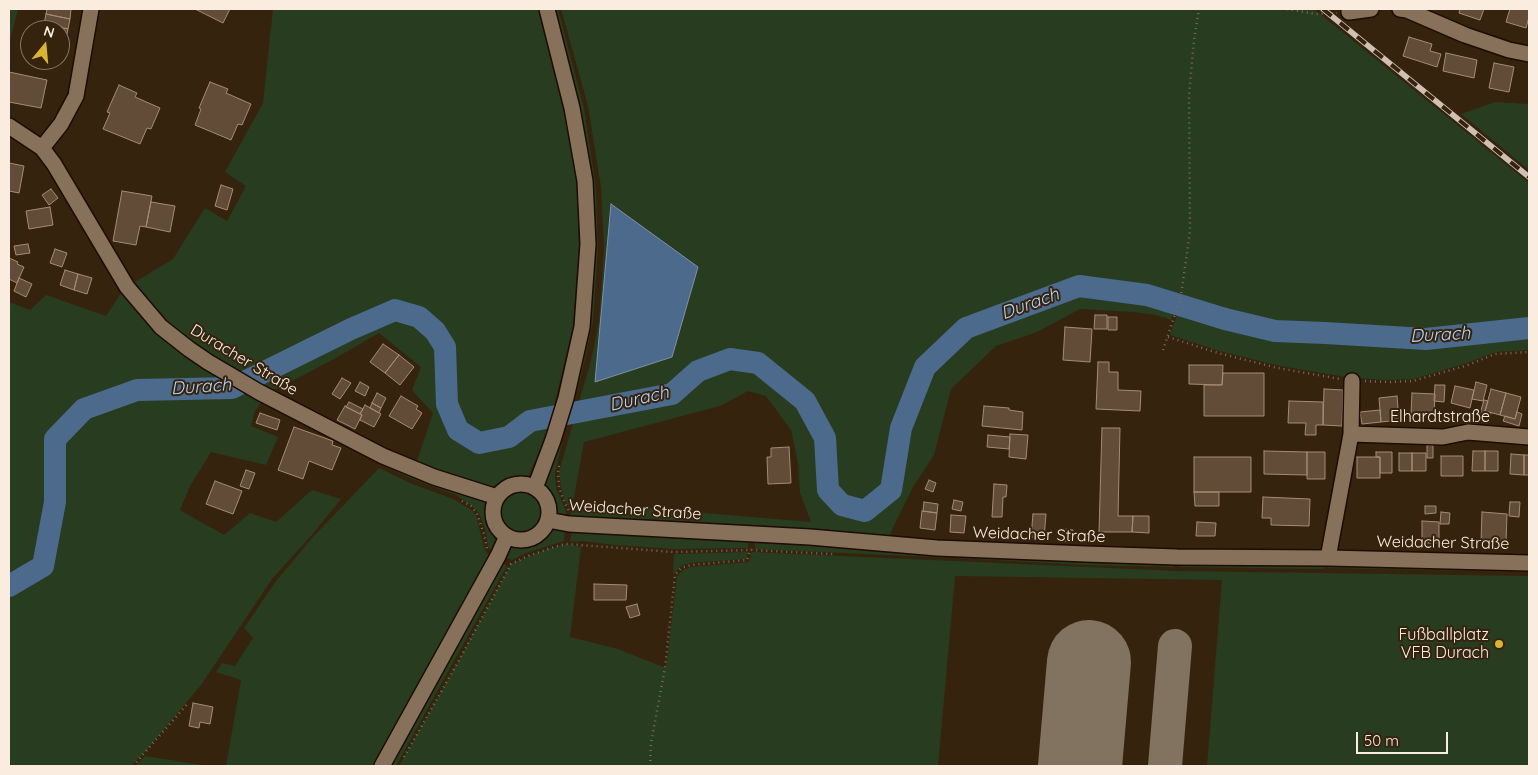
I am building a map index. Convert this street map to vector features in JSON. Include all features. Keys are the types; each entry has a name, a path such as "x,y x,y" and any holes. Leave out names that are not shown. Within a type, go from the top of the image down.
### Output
{"street":[{"path":"42,148 62,124 76,96 91,9"},
{"path":"535,488 566,398 582,327 588,244 586,190 572,108 547,9"},
{"path":"1349,12 1371,9"},
{"path":"1400,9 1407,10 1466,35 1509,50 1529,54"},
{"name":"Duracher Straße","path":"9,126 42,148 54,164 127,287 161,327 208,362 258,392 383,456 434,477 497,497"},
{"path":"1328,558 1351,434 1352,381"},
{"name":"Elhardtstraße","path":"1351,434 1443,437 1468,432 1529,437"},
{"path":"518,484 535,488 547,502 548,520 544,528 531,538 523,540 514,540 506,536 495,523 493,506 497,497 510,486 518,484"},
{"name":"Weidacher Straße","path":"548,520 569,524 810,537 937,548 1095,555 1529,563"},
{"path":"382,766 498,556 506,536"}],"path":[{"path":"1163,350 1181,296 1190,231 1189,95 1199,9"},
{"path":"1287,9 1316,14 1349,12"},
{"path":"1168,337 1218,353 1278,368 1352,381 1413,381 1449,371 1495,354 1529,352"},
{"path":"404,758 511,564 542,551 566,544 569,510 559,488 559,464"},
{"path":"454,497 471,506 477,514 487,550 511,564"},
{"path":"650,766 651,743 665,668 675,575 681,568 691,565 748,560 752,535"},
{"path":"133,766 189,702"}],"green space":[{"path":"9,9 18,9 9,44"},
{"path":"273,9 539,9 564,110 577,183 579,246 573,326 552,415 545,438 527,480 519,478 505,482 495,489 416,464 433,413 412,390 421,367 379,333 271,392 211,357 164,323 130,285 173,259 205,208 227,221 246,186 225,172 263,103"},
{"path":"552,9 558,9 584,108 596,188 598,250 593,321 574,403 572,402 593,244"},
{"path":"561,9 1314,9 1529,183 1529,350 1496,352 1414,379 1352,378 1280,366 1219,351 1170,335 1184,295 1179,294 1171,320 1156,315 1134,312 1080,309 1037,332 996,346 951,389 934,455 913,487 887,540 571,518 571,510 564,499 559,472 591,360 599,321 604,249 601,187 588,106","holes":["748,391 766,396 791,430 798,463 800,493 811,522 573,502 584,442 720,406"]},
{"path":"1495,102 1529,104 1529,170 1461,114"},
{"path":"123,290 263,400 255,411 251,426 278,437 266,465 211,452 190,486 180,510 224,535 250,513 276,522 312,490 341,499 272,579 201,685 143,754 130,766 9,766 9,302 30,310 46,295 106,316"},
{"path":"559,442 562,443 555,473 556,488 566,511 566,516 555,512 551,494 543,486"},
{"path":"384,461 490,501 488,518 492,529 498,536 492,549 488,548 486,532 479,513 472,506 456,495 412,479 382,465"},
{"path":"379,468 410,483 453,499 470,509 476,515 485,551 489,555 437,654 374,766 226,766 241,680 216,672 222,663 235,666 253,638 244,628 276,581 313,537"},
{"path":"525,490 537,496 542,504 542,520 537,528 529,533 517,534 505,528 500,520 499,508 505,496 513,491"},
{"path":"551,526 565,528 564,541 526,553 512,560 504,557 511,544 524,546 536,542"},
{"path":"572,530 749,539 748,548 674,549 583,541 570,542"},
{"path":"755,539 954,552 953,558 755,549"},
{"path":"566,544 581,547 570,637 618,649 666,668 677,576 683,570 691,567 749,562 752,552 1176,571 1529,576 1529,766 1207,766 1222,580 955,576 938,766 399,766 511,564 542,551"},
{"path":"748,552 746,559 690,563 681,566 673,575 674,554"},
{"path":"957,553 1174,561 1174,567 1086,565 957,558"},
{"path":"1180,561 1325,563 1324,569 1180,567"},
{"path":"500,562 507,566 396,766 388,766"},
{"path":"1329,563 1529,567 1529,572 1328,568"},
{"path":"145,756 209,766 135,766"}],"water":[{"path":"611,204 698,267 672,357 595,382"}],"building":[{"path":"47,9 71,9 70,19 46,14"},
{"path":"195,9 230,9 223,23"},
{"path":"1460,9 1484,9 1480,20 1459,13"},
{"path":"1510,9 1529,9 1526,28 1506,22"},
{"path":"46,14 70,19 70,20 45,20"},
{"path":"1409,37 1432,44 1430,51 1441,54 1437,67 1403,56"},
{"path":"1446,53 1477,60 1474,78 1443,71"},
{"path":"1494,63 1514,67 1509,92 1489,88"},
{"path":"9,72 47,80 41,108 9,102"},
{"path":"210,82 228,89 226,93 251,104 242,125 238,124 231,140 195,125 201,109 199,108"},
{"path":"119,85 137,93 135,97 160,108 151,129 147,128 140,144 103,129 110,113 107,112"},
{"path":"9,163 24,166 19,193 9,191"},
{"path":"221,185 233,189 227,210 215,206"},
{"path":"51,189 58,198 49,205 42,195"},
{"path":"122,191 152,196 146,227 140,226 136,245 113,241"},
{"path":"151,202 175,206 170,232 146,227"},
{"path":"50,207 53,225 29,229 26,211"},
{"path":"28,244 30,253 16,255 14,246"},
{"path":"55,249 67,253 62,267 50,263"},
{"path":"9,258 24,267 17,283 9,279"},
{"path":"65,270 78,274 74,290 60,285"},
{"path":"78,274 92,278 87,294 74,290"},
{"path":"19,278 32,284 26,297 14,291"},
{"path":"1095,315 1107,315 1107,329 1094,329"},
{"path":"1108,317 1117,317 1117,330 1108,330"},
{"path":"1065,327 1092,329 1090,362 1063,360"},
{"path":"383,344 399,355 385,373 370,362"},
{"path":"399,355 414,367 400,385 385,373"},
{"path":"1098,362 1109,362 1109,372 1118,372 1118,390 1141,391 1140,411 1096,409"},
{"path":"1189,365 1223,365 1222,385 1189,384"},
{"path":"1223,373 1264,373 1264,416 1204,416 1204,385 1222,385"},
{"path":"342,378 351,383 340,399 332,394"},
{"path":"360,382 369,387 365,396 355,391"},
{"path":"1476,382 1487,385 1483,401 1472,399"},
{"path":"1435,385 1445,385 1444,402 1434,401"},
{"path":"1455,386 1474,390 1470,408 1451,403"},
{"path":"1324,389 1343,390 1342,426 1323,425"},
{"path":"1491,389 1506,393 1500,415 1485,411"},
{"path":"377,393 386,398 381,408 372,403"},
{"path":"1412,393 1435,394 1434,415 1411,414"},
{"path":"1506,393 1521,397 1515,419 1500,415"},
{"path":"401,396 418,406 416,409 422,413 412,429 389,416"},
{"path":"1397,396 1399,420 1381,422 1379,398"},
{"path":"1484,400 1488,401 1485,411 1491,413 1489,420 1479,417"},
{"path":"1289,401 1323,402 1323,425 1316,425 1316,435 1305,435 1306,423 1288,423"},
{"path":"349,402 363,409 360,414 346,407"},
{"path":"372,403 381,408 379,413 370,408"},
{"path":"365,405 381,414 374,427 360,420 362,415 360,414"},
{"path":"345,406 362,415 355,429 337,420"},
{"path":"984,406 1009,408 1009,410 1023,412 1022,430 982,426"},
{"path":"1380,410 1381,422 1362,424 1360,412"},
{"path":"1517,412 1522,414 1519,426 1503,421 1505,416 1515,419"},
{"path":"260,413 280,420 277,430 256,423"},
{"path":"294,427 333,441 332,445 341,448 332,470 309,461 303,479 278,470"},
{"path":"1102,428 1120,428 1118,516 1133,516 1132,532 1099,532"},
{"path":"1010,434 1028,435 1026,459 1009,457"},
{"path":"988,435 1010,437 1009,449 987,447"},
{"path":"1427,445 1433,445 1433,458 1427,458"},
{"path":"789,447 791,483 768,484 767,457 771,457 771,448"},
{"path":"1264,451 1307,452 1307,475 1264,474"},
{"path":"1473,451 1485,451 1485,471 1472,471"},
{"path":"1485,451 1498,451 1498,471 1485,471"},
{"path":"1307,452 1325,452 1325,479 1307,479"},
{"path":"1376,452 1392,452 1392,473 1380,473 1380,457 1376,457"},
{"path":"1399,453 1412,453 1412,471 1399,471"},
{"path":"1412,453 1426,453 1426,471 1412,471"},
{"path":"1511,454 1524,455 1524,475 1510,474"},
{"path":"1524,455 1529,455 1529,475 1524,475"},
{"path":"1441,456 1463,456 1463,476 1441,476"},
{"path":"1194,457 1251,457 1251,492 1194,492"},
{"path":"1357,457 1380,457 1380,478 1357,478"},
{"path":"246,470 255,473 249,489 240,486"},
{"path":"929,480 936,483 933,492 925,489"},
{"path":"215,481 242,491 233,514 206,504"},
{"path":"994,484 1007,485 1006,497 1003,497 1002,517 992,517"},
{"path":"1194,492 1219,492 1219,506 1195,506"},
{"path":"1263,497 1310,499 1309,526 1271,525 1271,518 1262,518"},
{"path":"954,500 963,502 961,511 952,509"},
{"path":"924,502 938,504 937,513 923,511"},
{"path":"1510,502 1520,502 1519,517 1509,516"},
{"path":"1425,506 1436,506 1436,513 1425,514"},
{"path":"922,511 937,513 935,530 920,528"},
{"path":"1441,512 1450,513 1449,524 1440,524"},
{"path":"1482,512 1507,514 1506,543 1481,542"},
{"path":"1033,514 1046,514 1044,538 1031,537"},
{"path":"951,515 966,516 964,533 950,532"},
{"path":"1133,516 1149,516 1149,533 1132,532"},
{"path":"1422,521 1439,522 1439,543 1422,543"},
{"path":"1197,522 1216,523 1215,536 1196,536"},
{"path":"1063,529 1073,530 1073,542 1062,541"},
{"path":"594,584 627,585 626,600 594,600"},
{"path":"637,604 640,615 630,618 626,607"},
{"path":"193,703 213,707 210,724 200,722 199,728 189,726"}],"waterway":[{"name":"Durach","path":"9,586 43,566 55,502 55,439 84,409 137,390 232,388 351,329 395,310 419,317 435,331 445,347 447,404 458,430 479,443 509,437 530,421 672,394 698,371 730,359 758,363 805,401 825,438 828,490 842,505 865,511 891,490 901,428 925,367 966,328 1079,286 1147,295 1225,319 1275,331 1426,339 1529,328"}],"taxiway":[{"path":"1165,766 1175,646"}],"runway":[{"path":"1080,766 1089,662"}],"railway":[{"path":"1323,9 1529,177"}],"place":[{"name":"Fußballplatz VFB Durach","path":"1499,644"}]}
